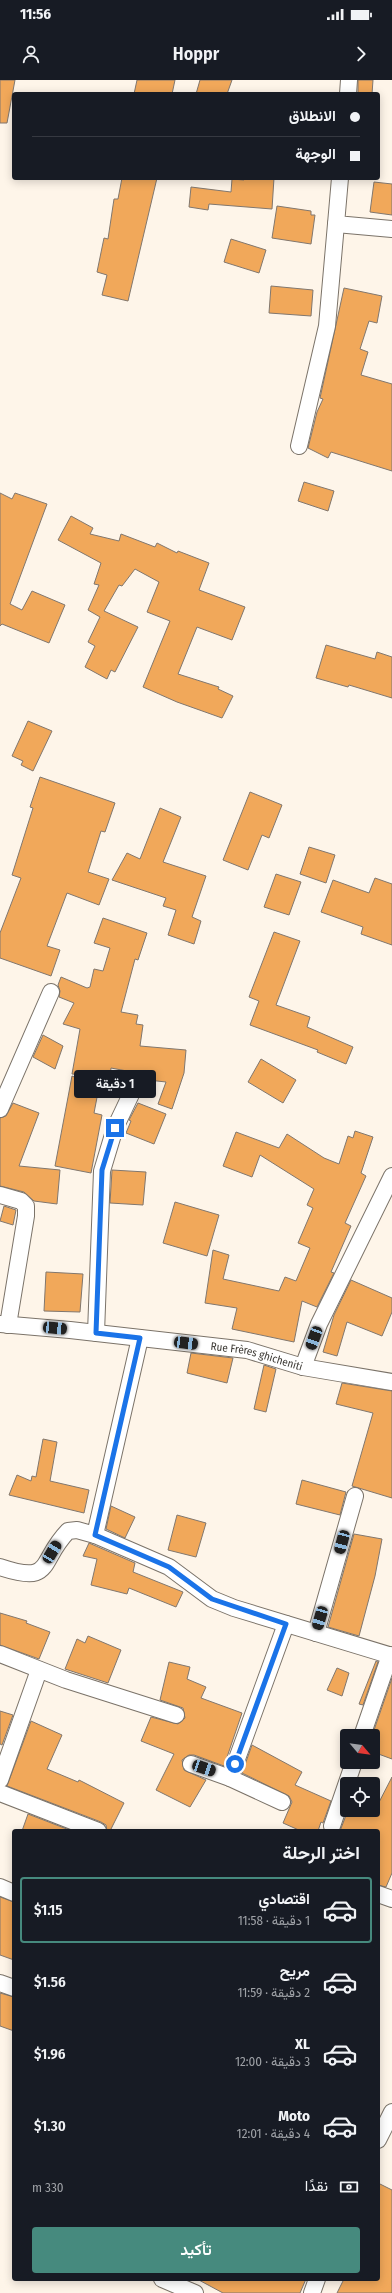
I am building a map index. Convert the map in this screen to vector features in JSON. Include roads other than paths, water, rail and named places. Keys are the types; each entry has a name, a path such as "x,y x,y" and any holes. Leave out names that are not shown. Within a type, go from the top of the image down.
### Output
{"street":[{"path":"348,92 349,80"},
{"path":"299,446 327,326 340,180"},
{"path":"336,224 392,229"},
{"path":"0,1109 50,992"},
{"path":"96,1333 102,1170 115,1128 134,1088"},
{"path":"304,1367 319,1324 392,1176"},
{"path":"0,1195 21,1201 26,1206 26,1216 4,1324"},
{"name":"Rue Frères ghicheniti","path":"4,1324 247,1350 304,1367 392,1382"},
{"path":"95,1535 140,1338"},
{"path":"316,1633 355,1496"},
{"path":"0,1567 28,1575 38,1572 68,1531 77,1530 95,1535 169,1567 212,1599 286,1624 391,1656 365,1729"},
{"path":"230,1778 286,1624"},
{"path":"0,1654 39,1670 176,1715"},
{"path":"0,1780 5,1752 39,1670"},
{"path":"190,1764 230,1778 282,1802"},
{"path":"332,1826 352,1769"},
{"path":"0,1793 93,1829"},
{"path":"0,1887 12,1892"},
{"path":"380,1895 392,1900"},
{"path":"0,1984 12,1987"},
{"path":"380,2136 392,2112"},
{"path":"171,2281 195,2293"},
{"path":"312,2293 316,2281"}]}
